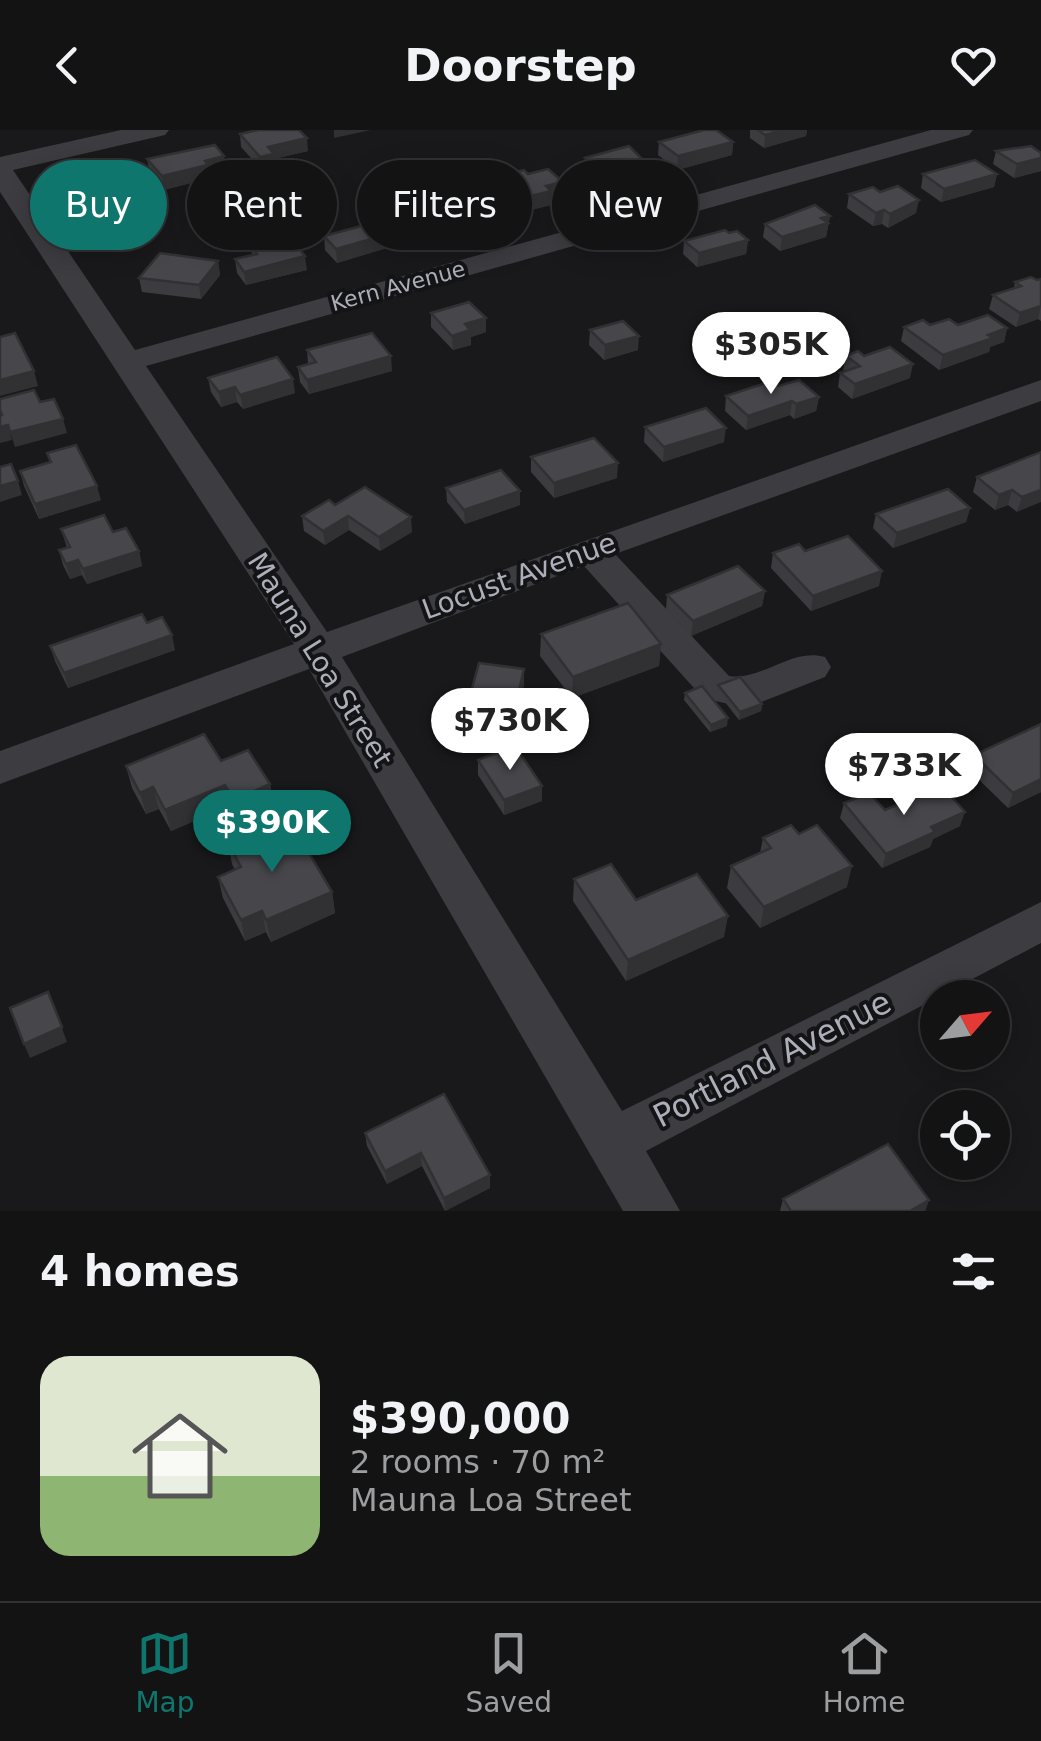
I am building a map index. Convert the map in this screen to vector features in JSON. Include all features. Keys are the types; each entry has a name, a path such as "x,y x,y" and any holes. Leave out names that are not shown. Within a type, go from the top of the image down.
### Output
{"street":[{"path":"0,168 156,130"},
{"name":"Kern Avenue","path":"124,362 960,130"},
{"name":"Mauna Loa Street","path":"0,168 124,362 318,650 652,1211"},
{"name":"Locust Avenue","path":"0,768 590,550 1041,390"},
{"path":"590,550 717,688 746,693 810,668"},
{"name":"Portland Avenue","path":"610,1143 1041,921"}],"building":[{"path":"299,130 307,138 268,147 274,154 260,157 240,134"},
{"path":"716,130 733,142 678,156 659,142"},
{"path":"215,145 224,156 187,160 187,170 167,175 167,160 147,159"},
{"path":"629,146 643,160 587,160"},
{"path":"1031,146 1041,153 1041,158 1017,164 996,151"},
{"path":"975,160 997,174 944,189 923,174"},
{"path":"548,169 552,172 552,185 546,186 551,191 532,196 532,173"},
{"path":"898,186 919,200 890,214 884,210 876,213 849,194 873,187 880,192"},
{"path":"815,205 830,216 821,218 828,223 782,237 765,224"},
{"path":"357,227 357,243 337,249 337,233"},
{"path":"725,230 737,231 748,240 699,253 695,250 698,237"},
{"path":"254,250 300,250 305,256 244,272 235,259 257,254"},
{"path":"160,253 218,261 199,285 139,278"},
{"path":"1031,277 1041,279 1041,306 1020,313 993,295 1021,286 1015,282"},
{"path":"469,302 486,318 465,324 470,330 452,336 431,313"},
{"path":"988,315 1007,328 988,335 993,338 943,355 904,327 923,320 930,325 949,319 958,325"},
{"path":"623,321 639,336 605,345 590,330"},
{"path":"15,333 34,371 0,380 0,337"},
{"path":"372,333 391,356 307,380 298,367 316,362 307,350"},
{"path":"890,347 913,364 855,384 840,373 860,366 846,356 858,351 864,356"},
{"path":"277,357 293,379 240,395 235,387 219,392 208,378"},
{"path":"799,380 819,397 796,404 792,401 748,416 726,396 772,381 779,386"},
{"path":"34,390 40,402 54,399 63,419 10,432 8,425 0,427 0,399"},
{"path":"706,408 726,428 664,447 645,427"},
{"path":"594,438 618,463 554,483 531,457"},
{"path":"76,445 97,486 35,504 20,471 51,462 47,453"},
{"path":"1041,452 1041,490 1022,497 1012,490 999,495 977,477"},
{"path":"11,464 18,481 0,486 0,467"},
{"path":"501,470 520,491 464,510 446,488"},
{"path":"365,487 411,517 379,537 348,516 323,531 302,516 329,500 335,505"},
{"path":"948,489 970,508 897,533 876,514"},
{"path":"104,515 113,532 126,528 139,551 83,569 78,560 66,564 59,550 70,547 61,529"},
{"path":"848,536 882,571 813,596 773,553 799,544 805,551"},
{"path":"738,566 765,591 693,621 667,595"},
{"path":"628,603 661,644 573,677 541,634"},
{"path":"142,614 147,623 162,617 172,635 64,673 50,646"},
{"path":"479,663 524,669 509,735 461,729"},
{"path":"740,677 762,704 740,712 718,685"},
{"path":"702,686 728,718 711,725 685,693"},
{"path":"1041,724 1041,779 1013,793 974,755"},
{"path":"204,734 221,761 248,750 270,784 234,800 225,785 165,810 153,787 140,793 126,766"},
{"path":"515,746 542,786 504,800 478,760"},
{"path":"942,786 965,812 931,827 935,832 886,854 844,803 869,793 885,810"},
{"path":"280,822 295,847 303,843 332,892 266,920 262,911 241,920 218,877 241,867 228,843"},
{"path":"791,825 799,834 817,825 852,866 764,907 731,866 771,848 763,838"},
{"path":"611,864 636,900 697,874 728,916 628,960 574,879"},
{"path":"48,992 62,1027 24,1044 10,1008"},
{"path":"444,1094 490,1175 444,1198 421,1153 385,1171 365,1133"},
{"path":"888,1144 929,1200 910,1211 791,1211 783,1199"}]}
